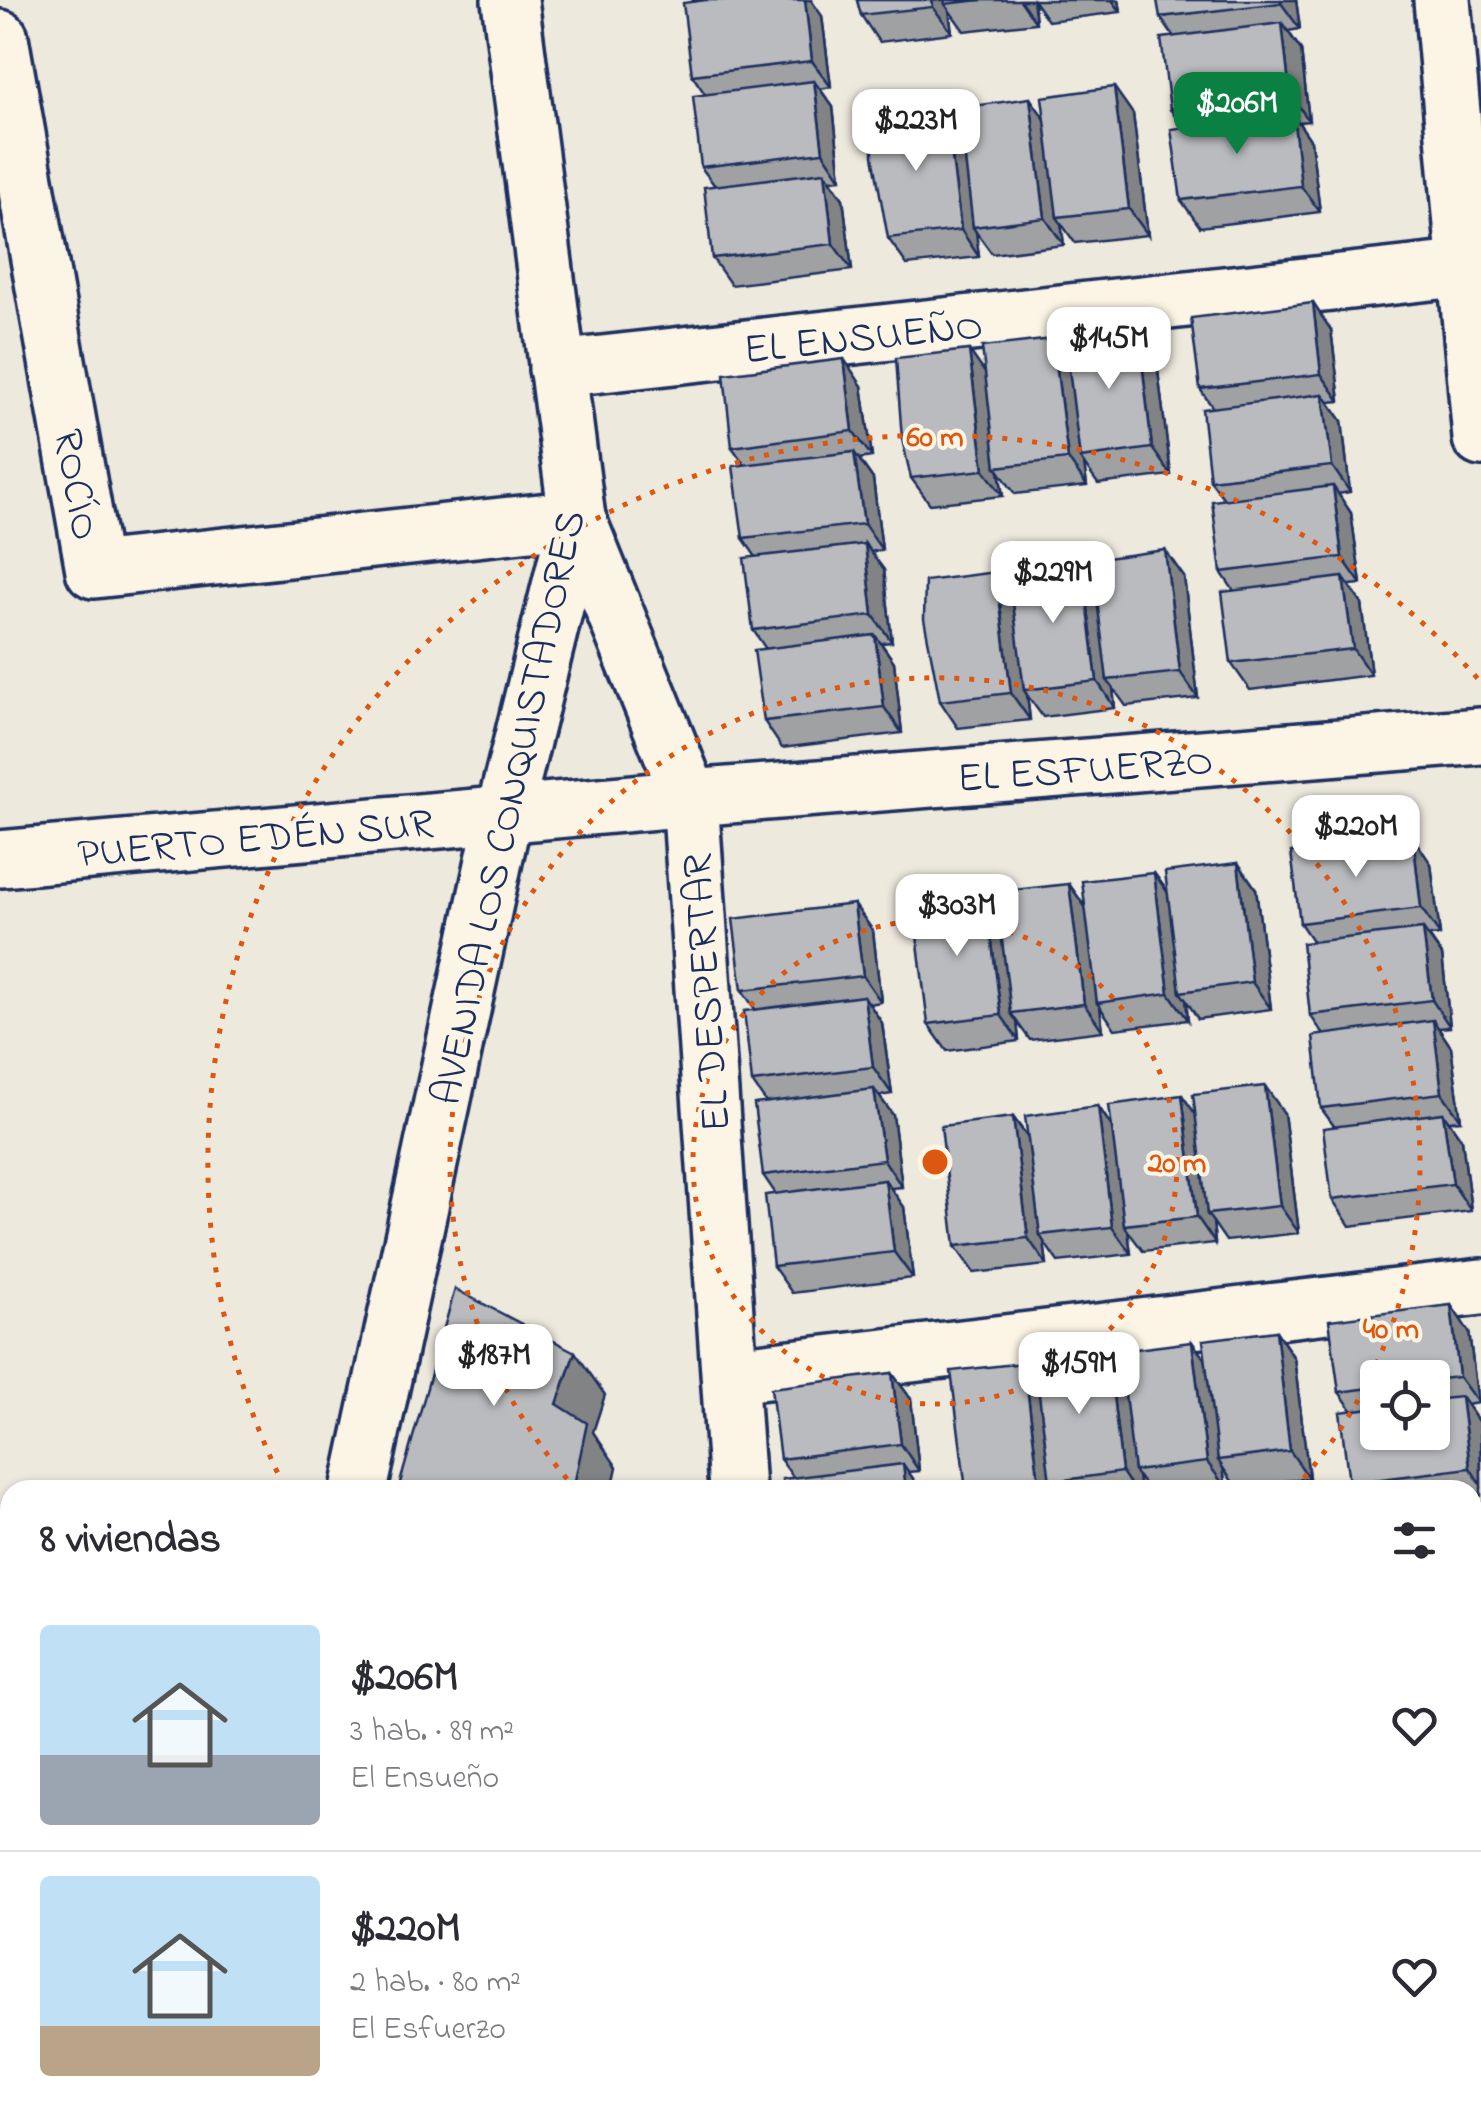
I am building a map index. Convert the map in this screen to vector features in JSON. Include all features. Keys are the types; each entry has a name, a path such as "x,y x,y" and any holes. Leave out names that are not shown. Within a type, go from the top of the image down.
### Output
{"street":[{"name":"AVENIDA LOS CONQUISTADORES","path":"361,1480 504,814 577,518 510,0"},
{"path":"1442,0 1481,438"},
{"name":"ROCÍO","path":"0,38 94,570 577,518"},
{"name":"EL ENSUEÑO","path":"557,368 1467,268"},
{"name":"EL DESPERTAR","path":"577,518 690,798 737,1480"},
{"name":"EL ESFUERZO","path":"690,798 1481,736"},
{"name":"PUERTO EDÉN SUR","path":"0,859 690,798"},
{"path":"732,1375 1481,1287"}],"building":[{"path":"805,0 812,61 692,75 683,3"},
{"path":"857,0 932,0 933,7 861,15"},
{"path":"944,0 981,0 945,4"},
{"path":"1157,0 1281,0 1281,3 1160,17"},
{"path":"1282,23 1290,94 1170,109 1161,38"},
{"path":"814,81 823,152 701,167 693,96"},
{"path":"1114,87 1129,209 1057,217 1042,97"},
{"path":"1030,98 1045,218 973,227 959,108"},
{"path":"946,109 961,230 888,238 873,156 873,118"},
{"path":"1293,114 1301,186 1181,200 1171,129"},
{"path":"825,172 833,244 712,258 704,187"},
{"path":"1313,303 1321,374 1200,389 1191,318"},
{"path":"1138,328 1152,448 1080,458 1065,336"},
{"path":"1053,339 1068,459 996,467 982,347"},
{"path":"969,350 984,470 911,478 902,439 896,358"},
{"path":"844,359 853,431 732,447 724,374"},
{"path":"1323,394 1332,466 1210,480 1202,409"},
{"path":"854,452 864,524 743,538 733,466"},
{"path":"1333,486 1342,557 1221,572 1212,501"},
{"path":"865,544 873,615 753,630 744,558"},
{"path":"1165,550 1180,672 1107,680 1092,560"},
{"path":"1082,561 1097,681 1024,690 1009,571"},
{"path":"996,572 1011,693 940,701 924,619 925,581"},
{"path":"1343,577 1353,649 1231,663 1222,592"},
{"path":"875,635 884,707 764,721 754,650"},
{"path":"1413,837 1421,908 1300,923 1291,852"},
{"path":"1238,863 1252,982 1180,992 1165,872"},
{"path":"1154,873 1169,993 1097,1003 1082,881"},
{"path":"1069,884 1084,1004 1011,1013 996,892"},
{"path":"986,895 1001,1015 928,1024 913,903"},
{"path":"854,904 863,976 742,990 733,919"},
{"path":"1423,929 1432,1000 1310,1015 1302,943"},
{"path":"864,996 873,1067 752,1082 744,1011"},
{"path":"1433,1020 1442,1093 1321,1108 1313,1036"},
{"path":"1265,1086 1280,1206 1207,1214 1193,1094"},
{"path":"874,1089 884,1160 763,1175 754,1104"},
{"path":"1182,1095 1197,1217 1124,1225 1109,1105"},
{"path":"1098,1106 1112,1227 1040,1235 1025,1116"},
{"path":"1443,1113 1453,1184 1332,1199 1323,1128"},
{"path":"1013,1117 1028,1238 955,1246 941,1126"},
{"path":"885,1180 894,1252 773,1266 765,1195"},
{"path":"455,1289 575,1352 557,1404 587,1423 575,1480 401,1480"},
{"path":"1451,1305 1459,1377 1450,1378 1450,1360 1360,1360 1360,1389 1339,1392 1329,1320"},
{"path":"1276,1331 1290,1451 1218,1460 1203,1340"},
{"path":"1192,1342 1207,1462 1134,1471 1120,1351"},
{"path":"1108,1353 1122,1472 1050,1480 1035,1362"},
{"path":"1024,1363 1039,1480 965,1480 951,1371"},
{"path":"892,1373 901,1444 780,1459 771,1388"},
{"path":"1461,1397 1470,1468 1349,1480 1340,1412 1360,1409 1360,1450 1450,1450 1450,1398"},
{"path":"903,1464 905,1480 782,1480"}]}
